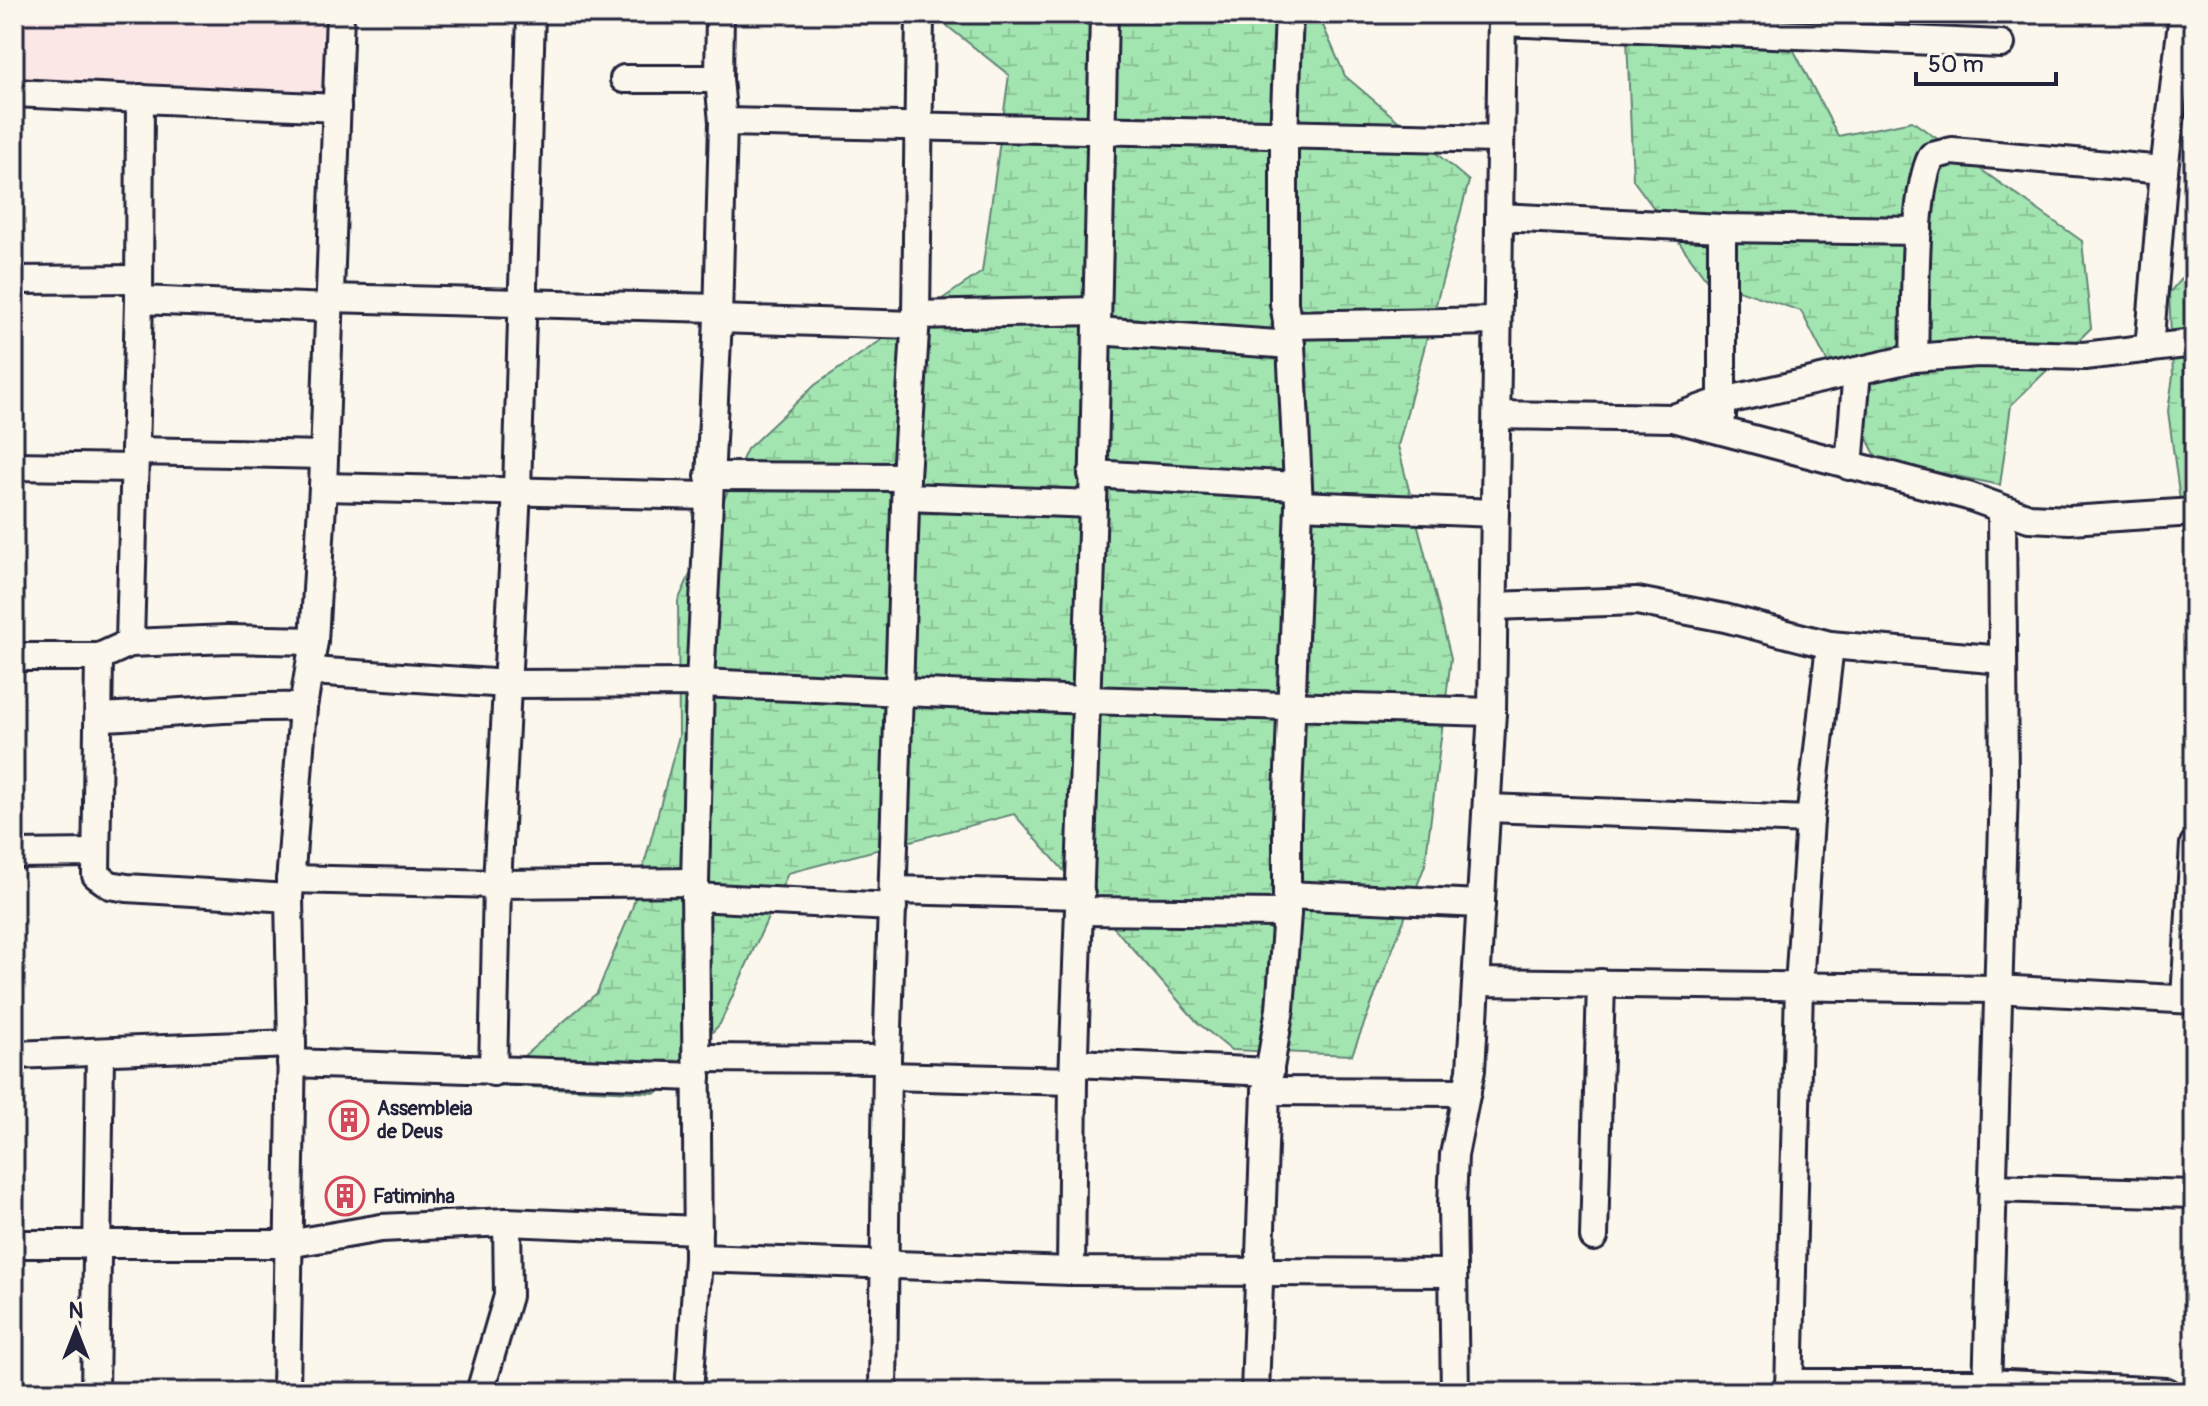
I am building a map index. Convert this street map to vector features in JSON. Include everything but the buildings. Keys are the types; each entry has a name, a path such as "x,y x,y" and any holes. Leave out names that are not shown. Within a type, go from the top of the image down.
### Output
{"street":[{"path":"286,1392 292,1054 290,889 303,707 314,641 323,487 340,14"},
{"path":"493,1072 497,884 517,490 531,14"},
{"path":"689,1392 698,1258 695,889 700,683 723,122 719,79 720,14"},
{"path":"883,1392 887,1067 906,487 915,320 920,14"},
{"path":"1071,1271 1073,1072 1093,504 1104,14"},
{"path":"1255,1392 1268,1082 1280,1009 1294,704 1297,496 1289,335 1284,303 1284,136 1289,14"},
{"path":"2149,349 2164,170 2183,14"},
{"path":"1455,1392 1454,1155 1467,1092 1477,982 1492,712 1502,18 2001,44"},
{"path":"624,79 719,79"},
{"path":"14,93 337,108"},
{"path":"130,643 139,289 140,98"},
{"path":"723,122 1500,139"},
{"path":"1914,358 1918,231 1927,165 1940,151 2164,170"},
{"path":"1499,217 1722,228 1918,231"},
{"path":"1722,228 1719,402 1725,432"},
{"path":"14,280 329,303 521,303 915,320 1097,321 1289,335 1497,321"},
{"path":"1673,418 1719,402 1914,358 1978,353 2084,356 2194,343"},
{"path":"1849,466 1857,371"},
{"path":"1497,415 1673,418 1968,496 2029,518 2070,520 2194,512"},
{"path":"14,466 135,459 324,455"},
{"path":"1092,474 1495,513"},
{"path":"323,487 517,490 709,486 906,487 1093,504"},
{"path":"1987,1388 2004,787 2002,510"},
{"path":"1494,606 1655,602 1830,645 2003,660"},
{"path":"14,657 99,657 130,643 228,639 314,641"},
{"path":"1830,645 1810,820 1799,986 1789,1387 2167,1392"},
{"path":"99,657 94,853 96,875 110,885 290,889 497,884 1080,903 1481,904"},
{"path":"311,671 508,684 700,683 1086,700 1492,712"},
{"path":"99,717 168,715 240,706 303,707"},
{"path":"1487,808 1810,820"},
{"path":"1477,982 1996,989 2190,999 2194,844"},
{"path":"14,854 94,853"},
{"path":"1594,1237 1601,983"},
{"path":"95,1392 100,1054"},
{"path":"14,1055 292,1054 493,1072 887,1067 1073,1072 1467,1092"},
{"path":"1992,1188 2194,1194"},
{"path":"14,1244 288,1244 381,1228 507,1222 698,1230"},
{"path":"480,1392 508,1296 507,1222"},
{"path":"698,1258 1071,1271 1453,1273"}],"shaded area":[{"path":"14,14 331,14 328,94 14,82"}],"green space":[{"path":"932,14 1318,14 1345,76 1469,181 1398,446 1451,658 1425,865 1352,1055 1231,1050 1198,1023 1014,814 788,873 720,1024 656,1093 490,1085 597,993 632,909 679,736 678,601 747,449 815,385 982,272 1009,75"},
{"path":"1626,14 1787,14 1786,35 1838,136 1912,121 2082,241 2091,328 2011,405 2000,485 1878,460 1801,311 1706,279 1633,180"},
{"path":"2194,263 2194,605 2168,411 2173,376 2169,293"}],"place":[{"name":"Assembleia de Deus","path":"349,1120"},
{"name":"Fatiminha","path":"345,1196"}]}
